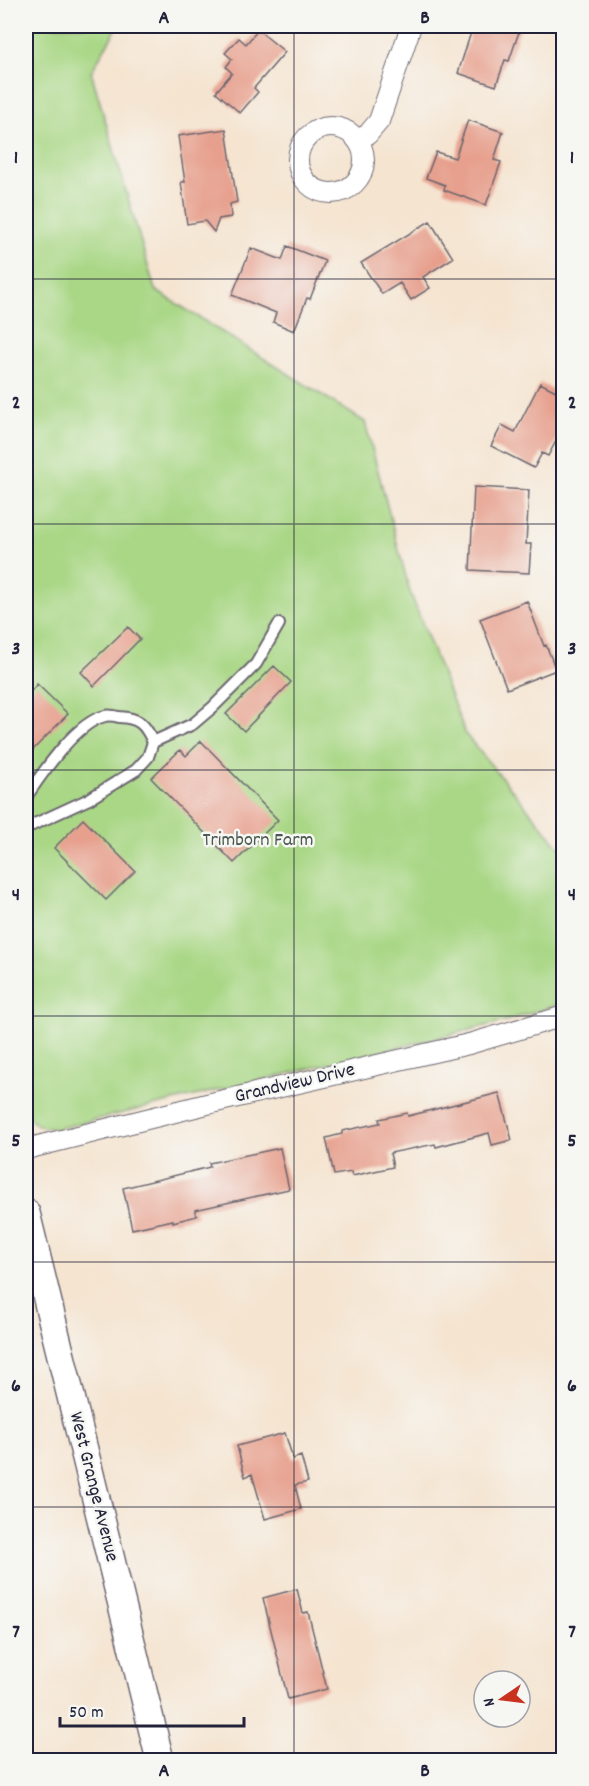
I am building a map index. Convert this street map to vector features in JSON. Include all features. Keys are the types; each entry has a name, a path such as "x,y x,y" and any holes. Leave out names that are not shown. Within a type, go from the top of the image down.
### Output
{"street":[{"path":"358,140 368,134 379,121 411,26"},
{"name":"Grandview Drive","path":"26,1149 207,1104 469,1044 564,1016"},
{"name":"West Grange Avenue","path":"26,1213 160,1761"}],"lane":[{"path":"26,828 89,799 136,770 148,757 153,742 193,723 213,707 256,664 279,624"},
{"path":"26,797 45,769 83,726 105,716 132,718 142,724 153,742"}],"green space":[{"name":"Trimborn Farm","path":"26,26 118,26 91,72 155,290 365,422 410,592 466,735 563,851 563,1003 509,1020 445,1036 56,1129 38,1125 26,1113"}],"building":[{"path":"473,26 521,26 509,61 505,60 496,86 458,73"},
{"path":"258,30 285,52 254,88 258,92 240,113 216,92 232,73 226,67 232,59 225,53 239,38 246,44"},
{"path":"468,120 503,132 494,160 501,162 486,205 444,190 445,185 426,178 436,152 455,158"},
{"path":"226,129 237,202 230,204 231,217 219,219 214,232 205,221 187,224 181,182 185,182 178,136"},
{"path":"430,221 453,258 423,277 430,288 411,300 400,283 382,294 361,263"},
{"path":"287,246 325,261 294,331 273,322 276,313 232,295 251,248 282,260"},
{"path":"540,383 564,395 564,426 548,456 542,453 534,468 491,446 502,425 515,432"},
{"path":"474,487 529,490 526,544 531,544 529,573 470,570"},
{"path":"527,601 556,670 507,689 480,619"},
{"path":"128,627 140,639 94,686 81,672"},
{"path":"274,666 291,682 244,731 226,714"},
{"path":"37,684 68,714 26,757 26,697"},
{"path":"201,741 278,820 234,863 151,778 180,750 186,756"},
{"path":"83,819 135,871 106,900 54,848"},
{"path":"499,1093 512,1140 492,1145 489,1133 436,1147 435,1144 390,1153 393,1167 352,1176 351,1172 334,1175 326,1138 342,1134 342,1131 380,1123 379,1119 407,1113 408,1116"},
{"path":"280,1148 289,1189 195,1210 197,1216 132,1229 123,1188 210,1167 209,1163"},
{"path":"285,1433 293,1459 301,1456 308,1482 295,1485 301,1509 265,1519 252,1474 245,1477 237,1446"},
{"path":"297,1589 303,1613 308,1612 327,1689 288,1699 263,1598"}]}
